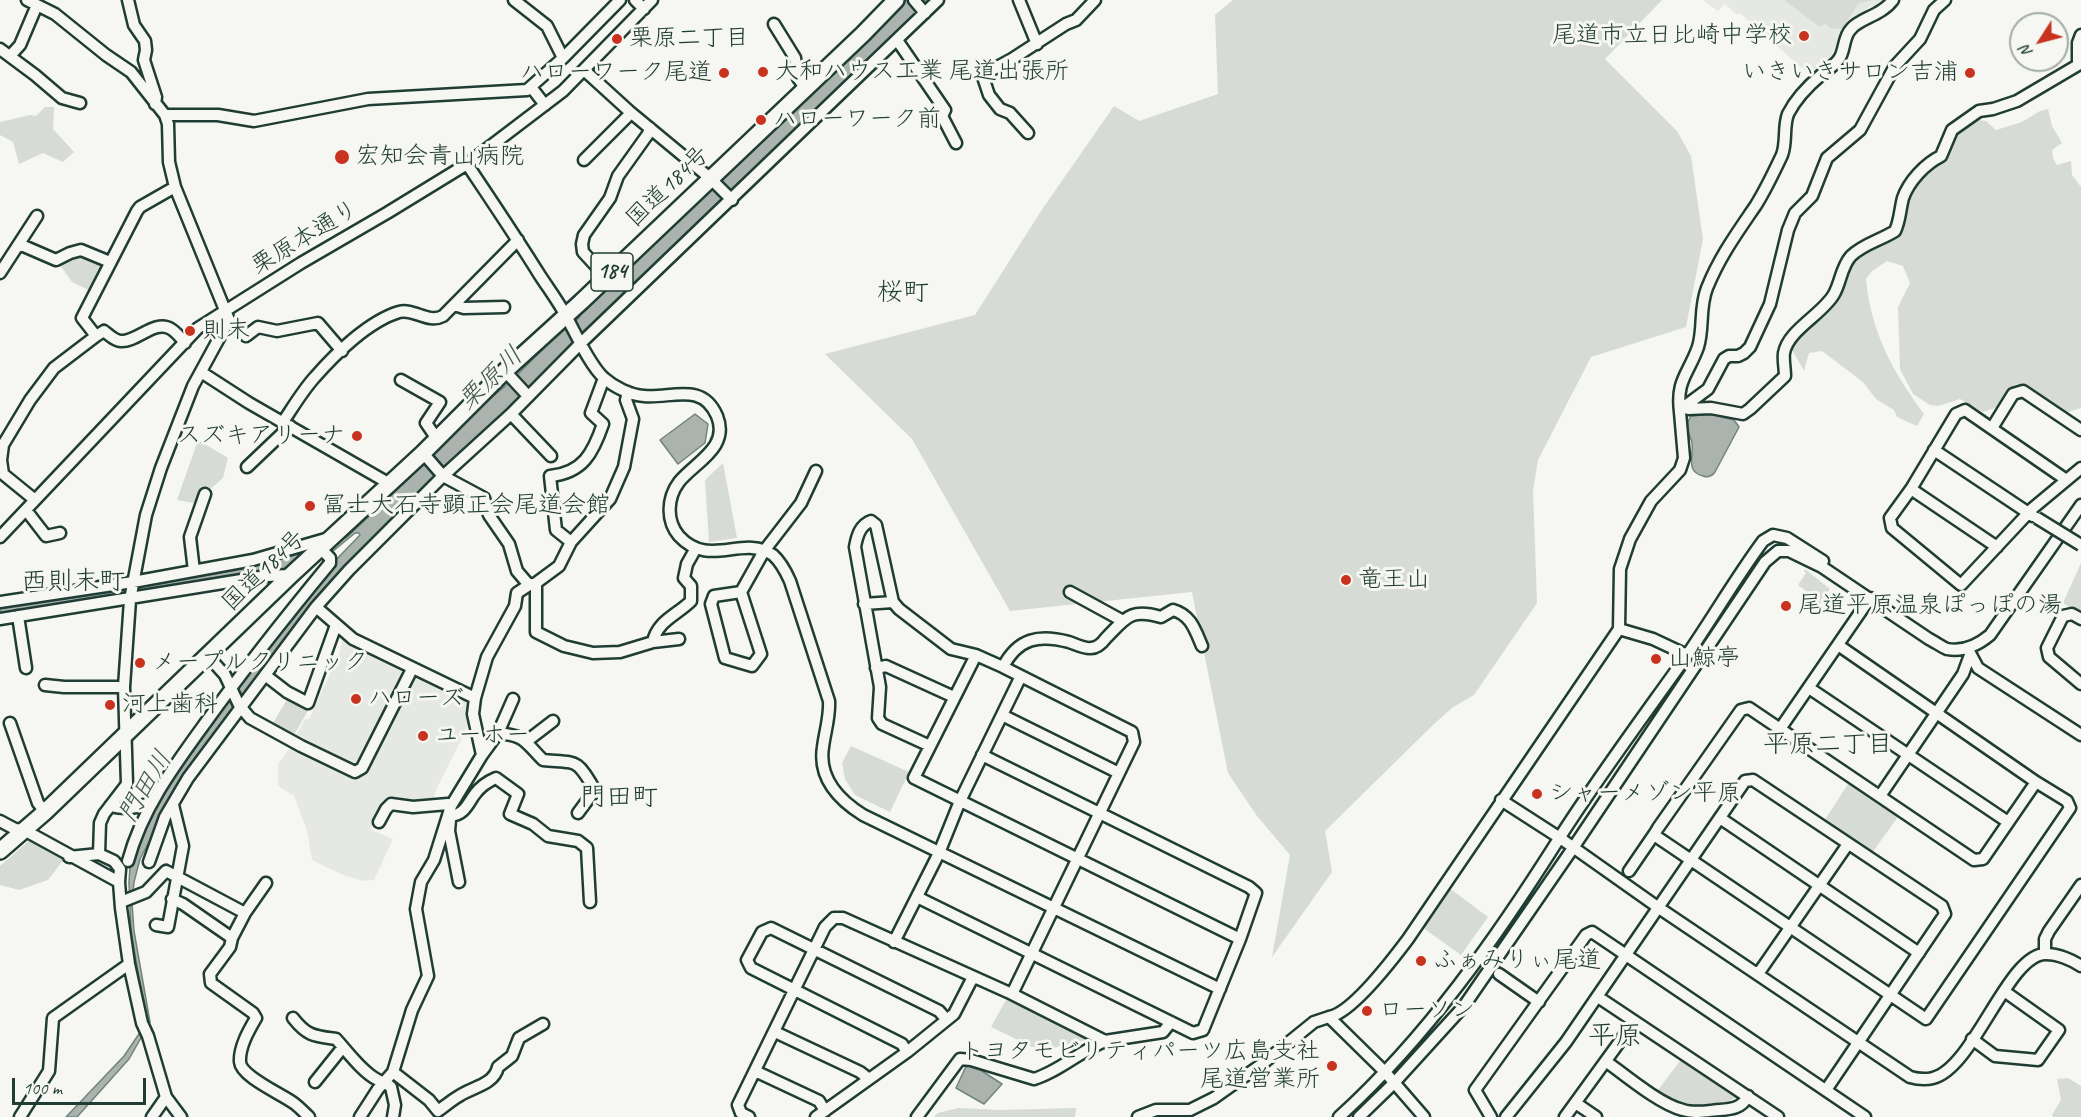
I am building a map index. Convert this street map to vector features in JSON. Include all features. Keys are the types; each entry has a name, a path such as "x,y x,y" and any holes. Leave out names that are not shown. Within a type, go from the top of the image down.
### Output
{"highway":[{"name":"国道184号","path":"0,851 45,812 291,575 425,455 437,439 568,320 606,278 712,181 896,0"}],"street":[{"path":"128,0 134,25 145,41 144,60 156,98 155,104"},
{"path":"514,0 547,26 563,58"},
{"path":"165,115 218,115 254,121 368,99 527,90 563,58 620,0"},
{"path":"635,0 644,9"},
{"name":"栗原本通り","path":"0,537 198,328 228,315 467,164 545,105 584,70 652,0"},
{"path":"914,0 924,11"},
{"path":"149,861 165,817 188,778 316,607 349,570 442,474 511,414 526,394 580,340 938,0"},
{"path":"1019,0 1037,44"},
{"path":"1028,133 1010,113 1000,109 989,95 984,80 988,72 1076,20 1095,0"},
{"path":"1138,1117 1156,1110 1190,1110 1214,1098 1262,1064 1314,1022 1336,1016 1350,1006 1390,963 1619,629 1620,569 1629,539 1651,501 1680,470 1684,458 1679,389 1698,348 1702,304 1706,289 1728,245 1757,203 1785,149 1785,127 1789,112 1799,96 1839,59 1848,32 1853,26 1874,16 1893,0"},
{"path":"1682,410 1708,389 1724,359 1729,356 1738,356 1750,346 1770,304 1788,230 1795,213 1812,196 1827,158 1860,130 1895,66 1920,39 1934,10 1945,0"},
{"path":"10,56 20,45 32,3 55,14 131,72 165,115 168,124 169,162 175,187 206,267 228,315 246,336 258,327 277,331 318,323 342,351"},
{"path":"774,24 795,58 798,78 805,88"},
{"path":"1682,410 1711,408 1743,414 1750,409 1785,376 1784,353 1792,338 1834,294 1844,267 1851,256 1868,243 1886,237 1895,231 1904,196 1919,173 1941,156 1952,130 1979,111 2017,101 2079,66 2078,43 2081,35"},
{"path":"897,40 945,110 942,116 956,143"},
{"path":"0,49 62,98 80,103"},
{"path":"131,72 144,60"},
{"path":"584,70 730,198"},
{"path":"531,87 545,105"},
{"path":"584,160 631,113"},
{"path":"606,278 583,252 582,244 585,235 610,198 618,176 650,128"},
{"path":"467,164 518,240 580,340 594,367 604,378 628,392 644,396 675,393 698,396 710,405 717,417 719,431 716,444 708,456 679,482 671,497 669,511 674,529 687,543 708,552 756,548 772,555 782,564 790,581 829,701 830,716 823,749 823,762 827,779 835,792 848,806 863,815 1220,990"},
{"path":"96,336 82,318 110,262 140,207 175,187"},
{"path":"0,273 37,216"},
{"path":"247,467 286,424 314,377 342,351 385,316 405,310 439,319 518,240"},
{"path":"19,244 56,260 81,250 110,262"},
{"path":"454,305 464,308 504,307"},
{"path":"99,854 100,823 127,784 124,687 132,590 146,515 161,468 201,372 228,315"},
{"path":"35,500 3,474 1,447 30,399 54,368 104,331 117,340 124,341 146,331 164,327 172,329 185,343"},
{"path":"201,372 390,484"},
{"path":"508,374 526,394"},
{"path":"571,542 556,530 550,476 567,474 594,450 603,424 591,413 604,378"},
{"path":"401,380 440,402 426,423 437,439"},
{"path":"1992,428 2013,394 2023,391 2081,430"},
{"path":"482,755 473,714 475,698 487,657 515,606 517,593 559,566 571,542 610,499 624,467 633,419 626,400 628,392"},
{"path":"2065,479 1965,410 1956,414 1911,489 1890,518 1892,528 1961,585 1997,547 2033,516 2065,479 2081,468"},
{"path":"511,414 551,456"},
{"path":"1934,450 2081,545"},
{"path":"425,455 442,474 484,498 489,515 509,544 517,571 533,584 536,632 564,646 593,653 620,652 653,642 679,639"},
{"path":"741,592 714,596 711,604 725,658 752,666 762,654 741,592 764,552 801,503 816,471"},
{"path":"1911,489 1997,547"},
{"path":"194,571 190,537 205,494"},
{"path":"1881,796 1963,674 1969,652 1990,635 2081,505"},
{"path":"26,510 46,536 60,533"},
{"path":"930,746 882,724 878,718 880,687 855,547 857,536 865,523 872,521 876,525 893,602 951,650 976,656 1003,667 1132,732 1134,742 1011,994"},
{"path":"1339,1117 1385,1072 1442,1005 1486,948 1763,541 1773,535 1787,538 1845,575 1870,598"},
{"path":"0,620 132,590 194,571 326,545 330,563 172,768 142,821 128,861"},
{"path":"653,642 661,623 680,612 691,601 691,586 684,578 687,564 696,548"},
{"path":"1359,1117 1395,1083 1464,1005 1573,848 1765,562 1778,551 1789,551 1814,563 1947,649 1969,652"},
{"path":"0,602 291,575"},
{"path":"1070,592 1123,621"},
{"path":"1780,729 1870,598"},
{"path":"864,604 893,602"},
{"path":"1720,606 1730,614"},
{"path":"316,607 353,639 475,698"},
{"path":"1003,667 1011,652 1021,645 1042,638 1091,648 1101,644 1133,614 1148,613 1161,616 1173,610 1183,613 1193,623 1202,646"},
{"path":"2081,619 2072,614 2063,616 2047,648 2049,657 2081,684"},
{"path":"18,616 26,668"},
{"path":"265,675 287,692 308,703 336,625"},
{"path":"1619,629 1653,639 1687,655"},
{"path":"1655,833 1657,837 1691,861 1926,1019 2070,808 2067,801 1838,645"},
{"path":"1969,652 1978,668 2081,735"},
{"path":"207,655 225,675 240,706 250,717 286,738 355,772 362,768 412,669"},
{"path":"976,656 914,778 1240,939"},
{"path":"876,668 886,666 954,697"},
{"path":"894,942 939,852 960,801 1021,676"},
{"path":"45,685 124,687"},
{"path":"1809,688 2008,822"},
{"path":"360,1117 393,1072 412,1010 428,976 416,909 422,882 434,860 450,812 482,755 498,733 513,699"},
{"path":"1629,871 1741,710 1749,708 1974,860 1983,859 2036,782"},
{"path":"1002,715 1119,773"},
{"path":"527,741 553,721"},
{"path":"10,723 38,802 45,812"},
{"path":"498,733 516,735 527,741 543,760 577,763 595,790 578,813"},
{"path":"917,897 1193,1033 1203,1030 1256,893 1249,887 982,755"},
{"path":"379,822 391,804 450,812 457,816 471,803 475,794 496,778 518,794 510,814 533,824 548,836 578,841 587,848 590,903"},
{"path":"1506,1117 1566,1042 1745,781 1753,780 1942,906 1945,914 1826,1090"},
{"path":"1501,800 1910,1077 1921,1080 1934,1078 1957,1061 2004,991 2027,963 2045,953 2073,961 2081,966"},
{"path":"110,806 124,810 138,808 152,802"},
{"path":"156,925 168,927 183,846 173,805"},
{"path":"450,812 449,831 459,882"},
{"path":"1720,818 1919,953"},
{"path":"0,821 15,829 24,830 69,857 119,882"},
{"path":"1758,974 1848,844"},
{"path":"69,857 99,854 114,861 120,869 119,882 129,964 142,1023 148,1035 166,1097 181,1117"},
{"path":"123,901 146,892 166,871 245,913"},
{"path":"266,883 245,913 232,938 230,947 210,974 211,983 253,1013 256,1018 246,1034 240,1063 242,1068 264,1086 294,1103 309,1117"},
{"path":"2045,953 2045,939 2049,931 2081,885"},
{"path":"172,899 183,904 232,938"},
{"path":"749,1117 741,1113 738,1105 825,927 834,918 843,918 1011,994 1105,1041"},
{"path":"907,1052 902,1044 751,968 747,960 762,932 771,928 939,1011 946,1019"},
{"path":"1491,1117 1475,1090 1586,935 1592,932 1865,1117"},
{"path":"20,1117 49,1071 53,1018 129,964"},
{"path":"1499,974 1539,1002"},
{"path":"755,1071 819,1101 821,1114 907,1052 954,1014 973,977"},
{"path":"1972,1040 1995,1056 2038,1060 2059,1030 2004,991"},
{"path":"1598,997 1778,1117"},
{"path":"1329,1017 1385,1072 1424,1117"},
{"path":"293,1018 303,1032 313,1036 336,1039 357,1062 379,1081 391,1087 395,1105 393,1117"},
{"path":"917,1117 960,1059 971,1060 1034,1079 1071,1062 1095,1045 1105,1041 1163,1032 1172,1022"},
{"path":"1565,1117 1577,1104 1634,1022"},
{"path":"393,1072 429,1100 440,1114 460,1095 489,1081 497,1072 498,1067 512,1056 519,1038 543,1024"},
{"path":"775,1032 860,1072 869,1079"},
{"path":"315,1082 343,1047"},
{"path":"1607,1062 1681,1110 1695,1113 1734,1108 1744,1103 1748,1096"},
{"path":"153,1117 166,1097"},
{"path":"1577,1104 1596,1117"}],"shaded area":[{"path":"907,0 932,0 526,390 335,582 170,802 140,859 132,903 134,931 150,1022 129,1059 77,1117 66,1117 124,1056 141,1031 145,1013 131,932 129,882 130,868 146,819 207,726 330,566 360,535 355,533 332,552 331,549 283,570 0,615 0,607 129,587 301,553 347,537 425,463 472,414 510,382 559,333 579,318 582,312"},
{"path":"1233,0 1662,0 1605,59 1677,131 1691,156 1703,239 1686,327 1591,357 1538,460 1533,491 1537,603 1474,695 1453,707 1433,725 1325,831 1332,872 1272,957 1290,855 1257,816 1228,773 1192,592 1010,611 912,439 825,354 975,315 1043,208 1114,106 1139,121 1218,94 1215,15"},
{"name":"尾道市立日比崎中学校","path":"1703,0 1886,0 1879,7 1871,6 1857,16 1844,32 1835,54 1824,68 1809,73 1741,14 1736,14 1725,4 1718,11"},
{"path":"1784,0 1872,0 1858,4 1842,29 1830,28 1826,23 1820,27"},
{"path":"45,107 54,107 53,129 74,152 63,162 43,153 19,164 13,142 0,135 0,122 30,115 36,116"},
{"path":"2048,109 2052,126 2062,143 2052,150 2053,158 2057,165 2071,161 2072,175 2081,187 2081,408 2065,413 2016,384 1998,407 1983,412 1960,399 1938,406 1930,405 1913,394 1900,369 1898,307 1910,283 1903,266 1887,261 1872,271 1866,279 1869,299 1885,351 1924,414 1917,426 1897,417 1894,410 1876,399 1863,382 1822,351 1809,353 1804,371 1791,348 1837,297 1853,256 1897,231 1905,221 1906,202 1919,178 1932,166 1941,163 1953,133 1973,119 1986,121 1996,130 2022,122"},
{"path":"79,254 105,264 93,292 72,282 60,265 69,257"},
{"path":"695,414 708,424 705,443 678,464 660,440"},
{"path":"1709,414 1734,420 1739,427 1715,472 1707,477 1697,474 1692,467 1692,443 1686,425 1691,416"},
{"path":"198,440 228,458 223,478 194,503 177,500"},
{"path":"723,463 737,538 709,542 705,480"},
{"path":"2081,563 2081,615 2063,603"},
{"path":"1805,569 1830,589 1812,616 1801,608 1810,594 1798,585 1806,573"},
{"path":"343,635 470,698 469,724 437,788 432,803 391,803 371,827 370,829 393,839 374,880 363,881 343,875 312,860 307,831 294,796 278,786 278,764 305,719 309,719 340,652"},
{"path":"289,696 309,709 294,735 273,723"},
{"path":"851,746 909,772 890,812 855,795 845,779 842,763"},
{"path":"1850,781 1900,814 1872,853 1824,821"},
{"path":"30,840 64,859 48,880 19,890 0,885 0,866"},
{"path":"1448,887 1488,917 1461,955 1422,927"},
{"path":"1007,998 1089,1039 1041,1051 991,1027"},
{"path":"1683,1057 1743,1095 1719,1105 1688,1107 1658,1090"},
{"path":"968,1062 1002,1084 984,1104 956,1088"},
{"path":"2068,1078 2081,1086 2081,1117 2053,1117 2061,1100 2057,1079"},
{"path":"958,1108 1000,1110 1076,1108 1075,1117 934,1117 938,1113"}],"place":[{"name":"尾道市立日比崎中学校","path":"1804,36"},
{"name":"栗原二丁目","path":"617,39"},
{"name":"大和ハウス工業 尾道出張所","path":"763,72"},
{"name":"ハローワーク尾道","path":"724,73"},
{"name":"いきいきサロン吉浦","path":"1970,73"},
{"name":"ハローワーク前","path":"761,120"},
{"name":"宏知会青山病院","path":"342,157"},
{"name":"則末","path":"190,331"},
{"name":"スズキアリーナ","path":"357,436"},
{"name":"冨士大石寺顕正会尾道会館","path":"310,506"},
{"name":"竜王山","path":"1346,580"},
{"name":"尾道平原温泉ぽっぽの湯","path":"1786,606"},
{"name":"山鯨亭","path":"1656,659"},
{"name":"メープルクリニック","path":"140,663"},
{"name":"ハローズ","path":"356,699"},
{"name":"河上歯科","path":"110,705"},
{"name":"ユーホー","path":"423,736"},
{"name":"シャーメゾン平原","path":"1537,794"},
{"name":"ふぁみりぃ尾道","path":"1421,961"},
{"name":"ローソン","path":"1367,1011"},
{"name":"トヨタモビリティパーツ広島支社 尾道営業所","path":"1332,1066"}],"district":[{"name":"桜町","path":"903,293"},
{"name":"西則末町","path":"73,582"},
{"name":"平原二丁目","path":"1828,745"},
{"name":"門田町","path":"619,798"},
{"name":"平原","path":"1615,1037"}],"water label":[{"name":"栗原川","path":"491,379"},
{"name":"門田川","path":"146,787"}]}
